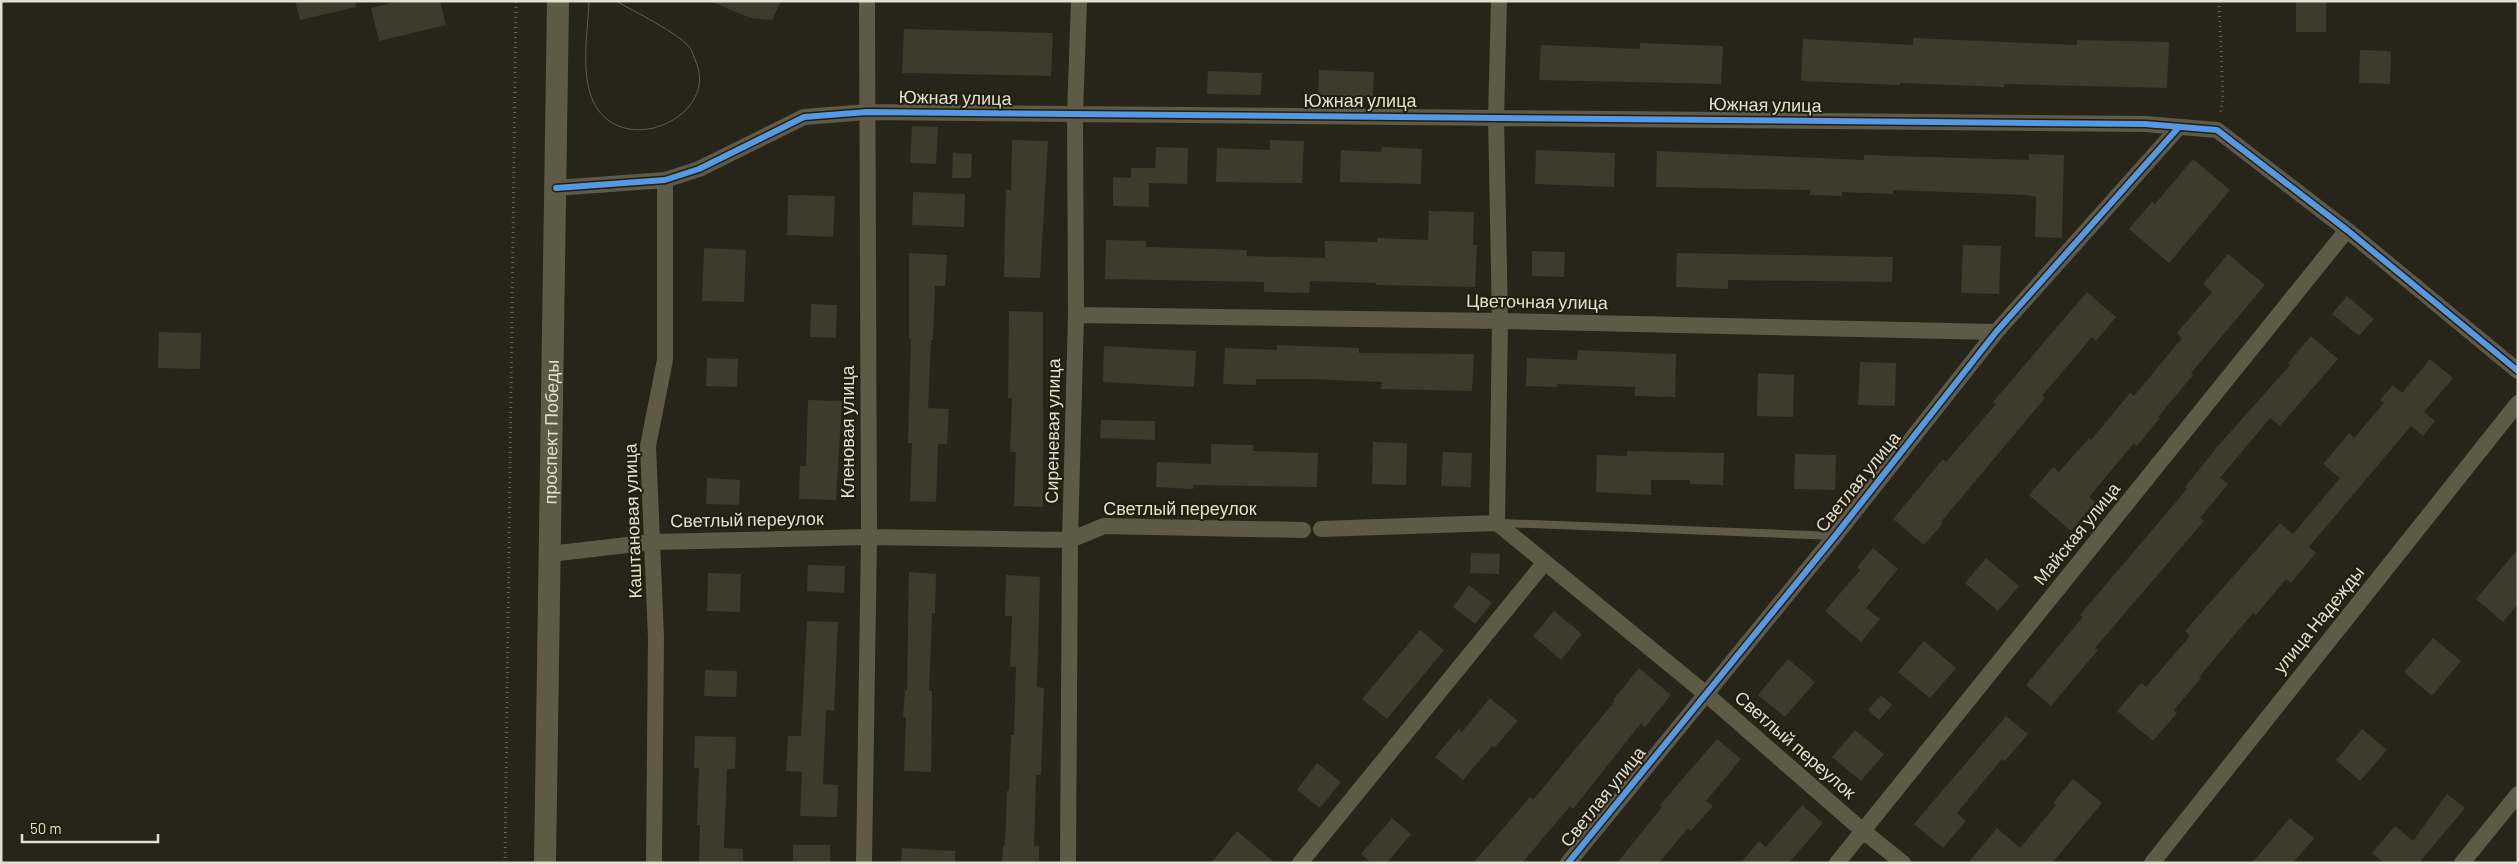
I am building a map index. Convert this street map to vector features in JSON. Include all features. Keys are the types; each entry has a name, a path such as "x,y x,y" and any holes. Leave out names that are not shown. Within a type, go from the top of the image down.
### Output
{"main road":[{"name":"проспект Победы","path":"545,863 558,1"}],"street":[{"name":"Кленовая улица","path":"864,863 869,537 867,1"},
{"name":"Сиреневая улица","path":"1068,863 1070,540 1076,315 1075,114 1079,1"},
{"path":"1321,529 1497,523 1500,321 1496,117 1499,1"},
{"name":"Южная улица","path":"556,188 666,180 699,169 804,117 867,112 2145,124 2217,130"},
{"name":"Светлая улица","path":"1568,863 1834,536 1996,332 2178,127"},
{"path":"2217,130 2347,230 2518,371"},
{"name":"Каштановая улица","path":"654,863 656,637 654,542 648,446 665,360 666,180"},
{"name":"Майская улица","path":"1837,863 2347,230"},
{"name":"Цветочная улица","path":"1076,315 1500,321 1996,332"},
{"name":"улица Надежды","path":"2152,863 2518,403"},
{"name":"Светлый переулок","path":"1497,523 1706,694 1863,832 1903,863"},
{"name":"Светлый переулок","path":"550,554 654,542 869,537 1070,540 1104,526 1304,530"},
{"path":"1300,863 1545,562"},
{"path":"2462,863 2518,794"}],"lane":[{"path":"1497,523 1834,536"}],"path":[{"path":"505,863 516,1"},
{"path":"2217,130 2223,98 2219,1"}],"building":[{"path":"295,1 355,1 356,7 300,20"},
{"path":"400,1 440,1 446,25 379,41 371,8"},
{"path":"710,1 781,1 772,20 750,18"},
{"path":"2296,1 2326,1 2326,32 2296,32"},
{"path":"904,29 1053,33 1051,76 902,73"},
{"path":"1913,38 2077,45 2077,40 2169,42 2167,88 2004,84 2004,87 1801,81 1803,39 1913,45"},
{"path":"1640,43 1723,46 1721,84 1539,80 1541,45 1640,49"},
{"path":"2360,50 2391,51 2390,84 2359,83"},
{"path":"1319,70 1374,72 1373,97 1318,95"},
{"path":"1208,71 1262,73 1261,95 1207,94"},
{"path":"912,126 938,127 936,164 910,163"},
{"path":"1012,140 1048,141 1040,278 1004,277 1006,190 1011,190"},
{"path":"1270,140 1304,141 1302,183 1216,182 1217,148 1270,150"},
{"path":"1156,147 1188,148 1187,184 1149,183 1149,207 1113,206 1113,177 1131,178 1131,168 1155,168"},
{"path":"1382,147 1422,149 1421,184 1340,182 1341,150 1381,152"},
{"path":"1536,150 1615,153 1614,187 1535,184"},
{"path":"1657,151 1864,160 1864,155 2029,160 2029,154 2064,155 2062,238 2035,237 2036,197 2027,195 1893,190 1893,194 1842,192 1842,196 1810,195 1810,190 1656,187"},
{"path":"953,153 972,154 971,178 952,178"},
{"path":"2193,159 2230,190 2169,263 2129,229 2152,202 2155,204"},
{"path":"913,192 965,194 964,227 912,225"},
{"path":"788,195 835,196 833,237 787,235"},
{"path":"1429,211 1474,212 1473,245 1477,245 1475,287 1376,285 1376,283 1310,281 1309,293 1264,292 1264,282 1105,279 1106,240 1146,241 1146,247 1247,250 1247,256 1325,258 1325,241 1377,242 1377,238 1428,240"},
{"path":"1963,245 2001,246 1999,294 1961,293"},
{"path":"704,248 746,250 744,302 702,301"},
{"path":"1532,251 1565,252 1564,277 1532,276"},
{"path":"909,253 947,255 945,286 935,286 933,340 931,340 928,408 949,409 947,444 938,444 936,502 910,501 912,443 908,443 911,339 909,339"},
{"path":"1677,253 1893,257 1892,282 1728,280 1728,289 1676,287"},
{"path":"2228,254 2265,285 2191,373 2193,375 2137,446 2134,443 2089,497 2095,502 2071,531 2029,495 2053,467 2059,472 2089,438 2091,440 2130,393 2134,396 2182,338 2177,333 2212,292 2203,284"},
{"path":"2087,292 2116,317 2096,341 2092,337 2042,396 2045,398 1924,545 1893,519 1943,459 1946,462 1996,404 1993,402"},
{"path":"2347,296 2374,319 2359,336 2332,314"},
{"path":"811,304 837,305 836,338 810,337"},
{"path":"1009,311 1043,312 1043,507 1014,506 1016,452 1010,452 1012,398 1008,398"},
{"path":"159,332 201,333 200,369 158,368"},
{"path":"2311,336 2338,359 2280,426 2270,418 2220,478 2228,484 2200,518 2204,521 2095,648 2098,650 2051,706 2026,685 2083,617 2080,615 2187,489 2185,487 2217,447 2290,365 2288,363"},
{"path":"1277,345 1359,348 1359,353 1474,354 1472,391 1381,389 1382,382 1307,379 1256,379 1256,385 1223,384 1225,348 1277,350"},
{"path":"1104,346 1196,351 1194,387 1103,382"},
{"path":"1578,350 1676,354 1675,397 1635,396 1635,387 1557,384 1557,387 1526,386 1527,358 1577,360"},
{"path":"707,358 738,359 737,387 706,386"},
{"path":"2430,359 2453,378 2424,412 2435,421 2423,436 2411,426 2309,547 2316,553 2291,583 2286,579 2256,615 2253,613 2199,677 2201,678 2174,710 2177,713 2153,741 2117,711 2141,683 2146,687 2190,636 2185,631 2280,523 2293,534 2340,478 2323,464 2349,433 2354,438 2384,403 2380,400 2393,385 2402,393"},
{"path":"1860,362 1896,363 1895,406 1858,405"},
{"path":"1758,373 1794,375 1793,417 1757,416"},
{"path":"808,400 842,401 836,500 799,499 800,466 806,466"},
{"path":"1101,420 1155,421 1155,440 1100,438"},
{"path":"1373,442 1407,443 1406,485 1372,484"},
{"path":"1211,444 1253,445 1253,451 1318,453 1317,487 1193,485 1193,489 1156,487 1157,462 1211,464"},
{"path":"1627,451 1724,453 1723,485 1690,484 1690,480 1651,480 1651,495 1596,492 1597,455 1627,456"},
{"path":"1443,452 1472,453 1471,487 1441,486"},
{"path":"1795,454 1836,455 1835,490 1794,489"},
{"path":"707,478 740,480 739,505 706,504"},
{"path":"1873,548 1898,569 1866,608 1880,619 1861,642 1825,611 1860,570 1857,567"},
{"path":"2518,549 2518,604 2503,622 2476,599"},
{"path":"1471,553 1500,554 1499,574 1470,573"},
{"path":"1986,558 2019,586 1998,611 1965,583"},
{"path":"808,565 845,566 844,593 807,591"},
{"path":"909,572 936,574 935,613 932,613 929,691 932,691 931,772 904,771 906,718 903,717 905,690 907,690"},
{"path":"708,573 741,574 740,612 707,611"},
{"path":"1006,575 1040,577 1037,687 1044,688 1041,775 1036,775 1034,846 1039,846 1039,863 1002,863 1003,845 1005,845 1007,791 1009,791 1011,735 1014,735 1016,667 1010,666 1012,616 1005,616"},
{"path":"1469,585 1492,603 1475,624 1453,607"},
{"path":"1554,611 1582,634 1561,660 1533,636"},
{"path":"807,621 838,622 834,711 826,710 823,784 838,785 837,817 800,816 802,772 786,771 788,736 801,736"},
{"path":"1420,630 1444,650 1387,719 1362,699"},
{"path":"2433,638 2461,661 2432,696 2404,672"},
{"path":"1924,641 1956,668 1930,698 1898,672"},
{"path":"1788,659 1815,682 1785,717 1758,695"},
{"path":"1639,668 1671,695 1645,727 1641,723 1573,809 1570,806 1522,863 1473,863 1530,797 1533,800 1615,701 1613,700"},
{"path":"705,670 737,671 736,697 704,696"},
{"path":"1881,695 1892,705 1879,720 1868,710"},
{"path":"1490,698 1518,721 1494,748 1492,746 1463,780 1435,757 1459,729 1462,732"},
{"path":"2006,716 2028,734 2005,761 2002,759 1957,813 1966,821 1943,848 1914,824"},
{"path":"2362,729 2387,750 2360,781 2336,760"},
{"path":"1855,730 1884,754 1861,781 1832,757"},
{"path":"695,736 736,737 735,769 727,769 724,848 743,849 743,863 699,863 700,825 697,825 699,768 694,768"},
{"path":"1717,739 1741,759 1706,801 1713,806 1691,831 1688,828 1659,863 1617,863 1662,807 1660,805"},
{"path":"1317,763 1341,782 1320,808 1297,790"},
{"path":"2073,779 2102,803 2052,863 1968,863 1997,828 2020,848 2056,805 2053,803"},
{"path":"2447,794 2465,808 2419,863 2384,863 2372,853 2395,826 2413,841"},
{"path":"1802,805 1823,823 1789,863 1741,863 1759,841 1766,847"},
{"path":"1392,818 1411,834 1387,863 1371,863 1361,854"},
{"path":"2290,818 2314,838 2293,863 2252,863"},
{"path":"1237,831 1275,863 1211,863"},
{"path":"793,845 830,845 830,863 793,863"},
{"path":"902,848 955,851 955,863 901,863"}],"tram line":[{"path":"589,1 586,73 591,96 603,116 621,127 641,130 662,126 680,115 693,101 699,83 696,62 692,51 676,35 616,1"}],"cycle path":[{"path":"556,188 665,180 699,169 804,117 867,112 2145,124 2217,130 2347,230 2518,371"},
{"path":"1568,863 1835,536 1996,332 2179,127"}]}
